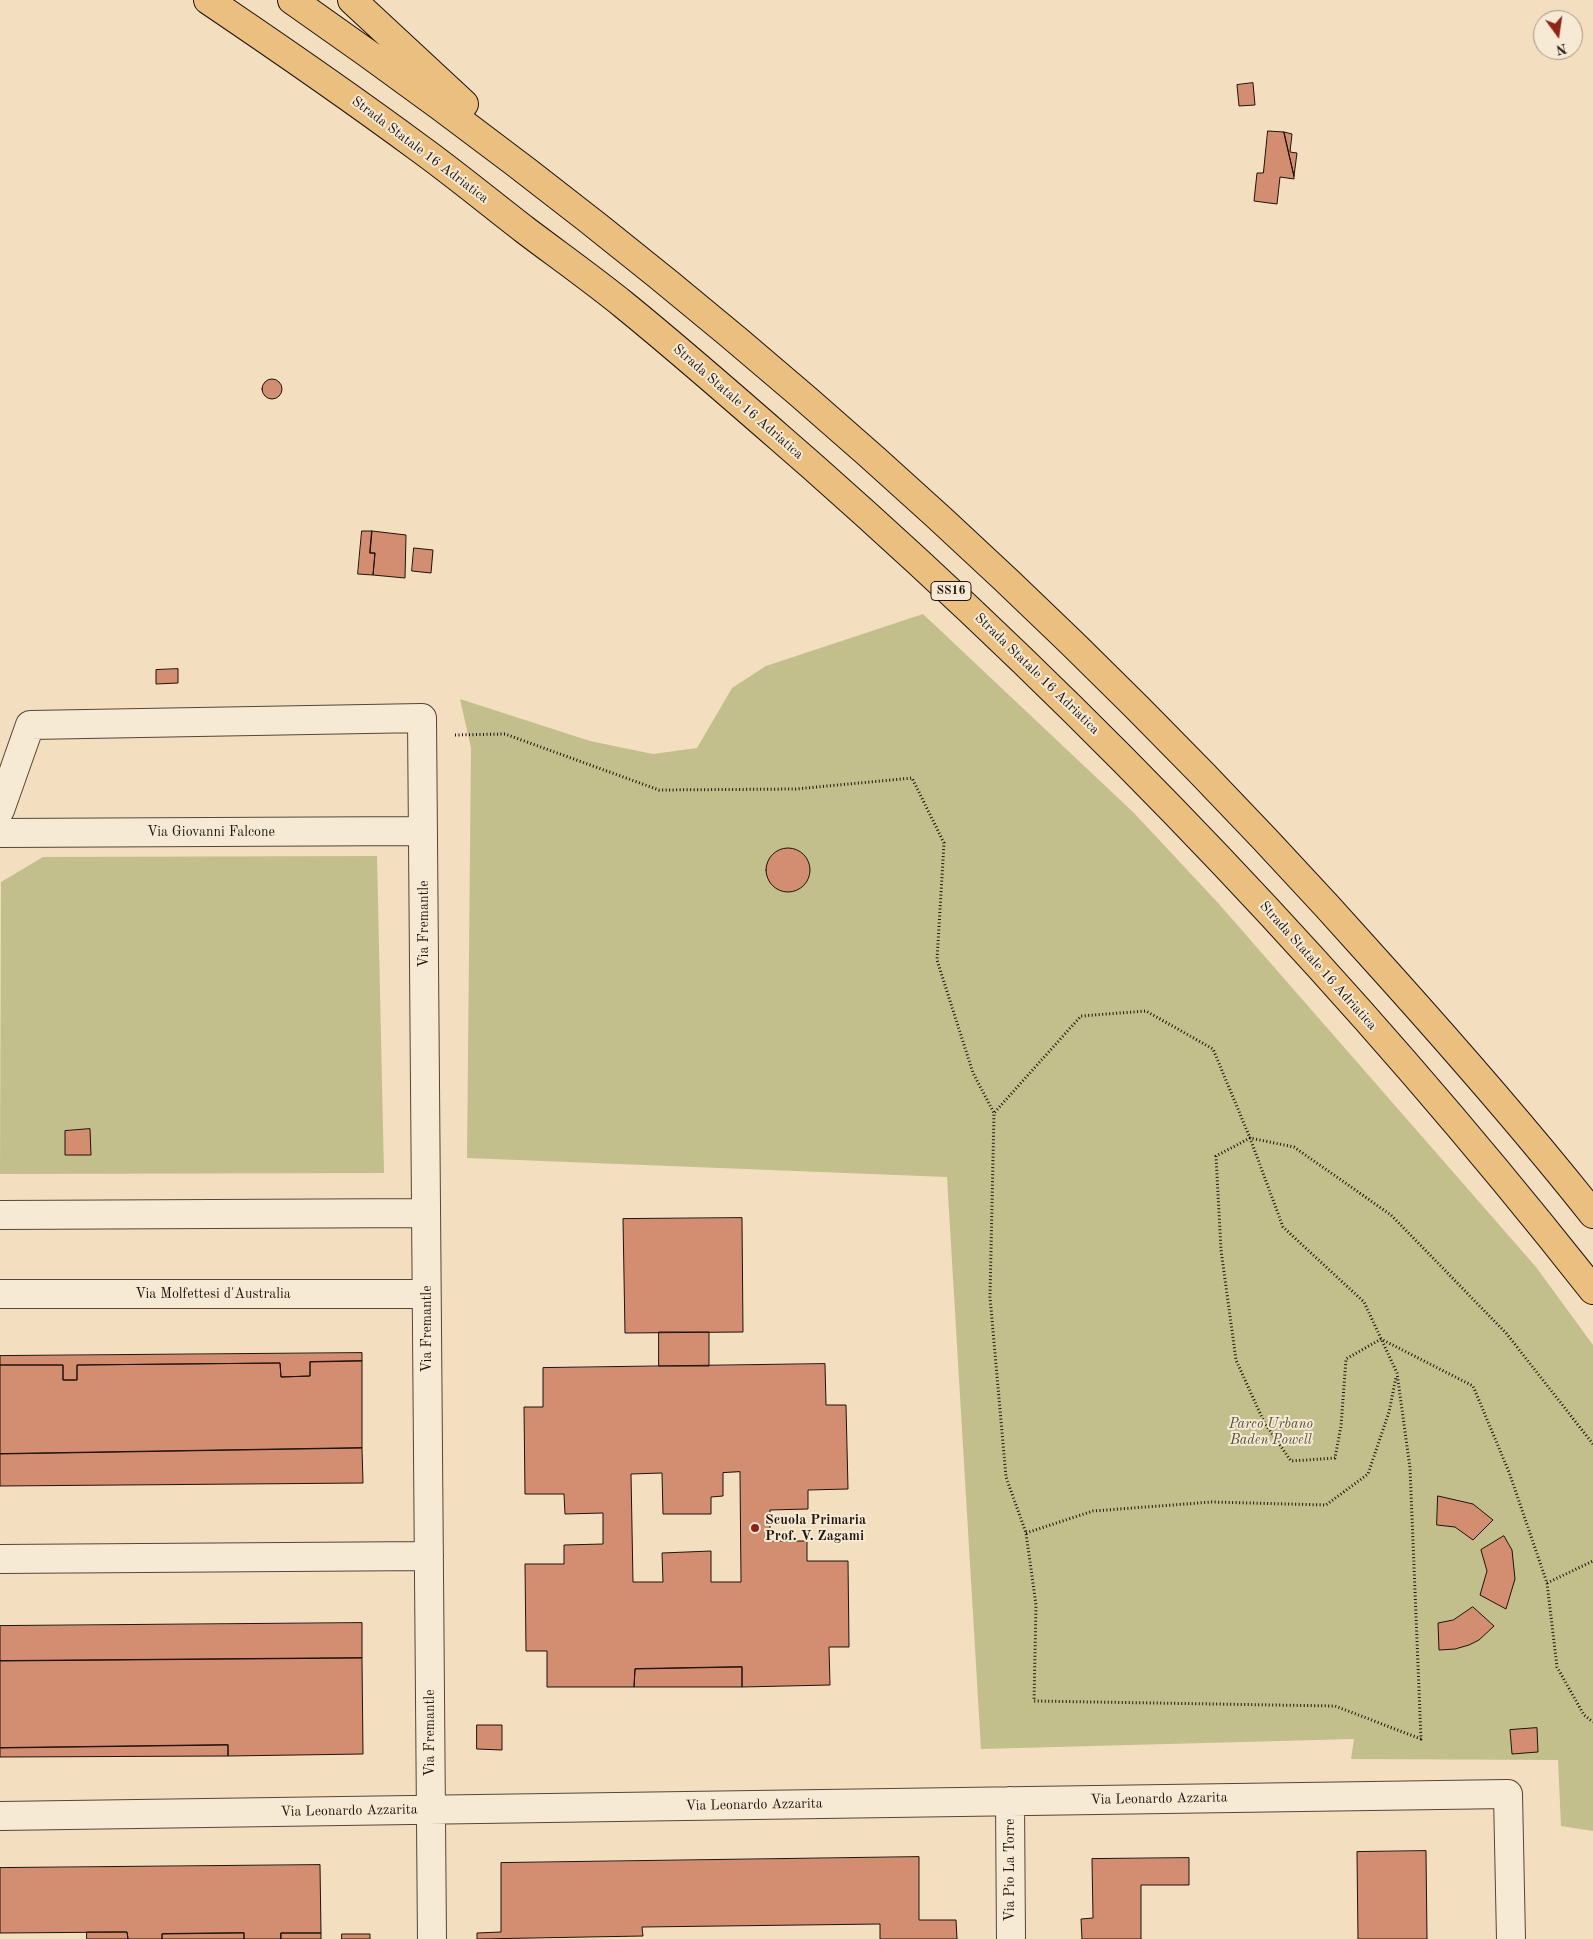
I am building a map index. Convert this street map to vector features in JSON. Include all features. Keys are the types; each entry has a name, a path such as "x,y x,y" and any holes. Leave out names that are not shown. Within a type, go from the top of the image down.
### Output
{"highway":[{"name":"Strada Statale 16 Adriatica","path":"208,0 324,78 424,151 622,303 738,401 922,563 1102,737 1290,932 1431,1094 1541,1224 1593,1290"},
{"path":"292,0 382,62 571,204 776,372 928,506 1136,705 1221,791 1325,903 1471,1068 1593,1214"},
{"path":"352,0 571,204"}],"street":[{"path":"0,810 30,725 422,727"},
{"name":"Via Fremantle","path":"422,727 432,1939"},
{"name":"Via Giovanni Falcone","path":"0,833 423,831"},
{"path":"0,1215 426,1213"},
{"name":"Via Molfettesi d'Australia","path":"0,1294 426,1294"},
{"path":"0,1559 429,1556"},
{"name":"Via Leonardo Azzarita","path":"0,1816 1508,1794 1511,1939"},
{"name":"Via Pio La Torre","path":"1010,1801 1011,1939"}],"path":[{"path":"422,727 505,734 659,790 796,789 912,778 944,842 937,960 973,1073 994,1114 990,1297 1006,1476 1026,1533 1036,1605 1034,1701 1335,1706 1421,1739 1410,1468 1397,1373 1364,1302 1283,1227 1250,1138 1213,1049 1146,1011 1082,1016 994,1114"},
{"path":"1381,1338 1346,1359 1336,1458 1291,1460 1264,1422 1236,1360 1221,1250 1216,1156 1250,1138 1294,1147 1391,1215 1506,1334 1593,1444"},
{"path":"1381,1338 1473,1386 1510,1472 1548,1584 1557,1667 1584,1715 1593,1722"},
{"path":"1026,1533 1093,1511 1212,1502 1326,1505 1368,1474 1388,1412 1397,1373"},
{"path":"1548,1584 1593,1561"}],"green space":[{"name":"Parco Urbano Baden Powell","path":"923,614 1134,813 1219,904 1536,1267 1593,1345 1593,1831 1561,1826 1558,1760 1351,1759 1354,1739 981,1749 947,1177 467,1158 471,748 460,699 590,741 653,754 697,748 732,688 766,666"},
{"path":"377,856 384,1173 0,1174 1,882 43,857"}],"building":[{"path":"1253,83 1255,105 1239,106 1237,85"},
{"path":"1268,131 1284,132 1294,176 1294,179 1280,177 1277,204 1254,201 1257,173 1263,173"},
{"path":"1284,132 1292,134 1290,152 1297,153 1294,176"},
{"path":"272,379 279,382 282,389 279,396 272,399 265,396 262,389 265,382"},
{"path":"362,531 372,531 370,553 375,553 373,575 358,574"},
{"path":"372,531 406,535 405,578 373,575 375,553 370,553"},
{"path":"414,548 433,550 431,573 412,571"},
{"path":"178,669 178,683 156,684 156,670"},
{"path":"784,848 792,848 804,854 810,870 804,886 792,892 784,892 772,886 766,874 766,866 772,854"},
{"path":"90,1129 91,1155 65,1155 65,1131"},
{"path":"742,1218 743,1332 625,1333 623,1219"},
{"path":"659,1332 709,1332 709,1366 659,1366"},
{"path":"362,1353 362,1361 310,1362 310,1376 281,1377 280,1363 77,1365 77,1380 63,1380 63,1365 0,1365 0,1356"},
{"path":"362,1361 362,1448 0,1454 0,1365 63,1365 63,1380 77,1380 77,1365 280,1363 281,1377 310,1376 310,1362"},
{"name":"Scuola Primaria Prof. V. Zagami","path":"825,1364 826,1405 846,1405 848,1489 808,1490 808,1509 770,1510 770,1541 807,1541 807,1561 848,1561 849,1647 829,1647 830,1685 742,1687 742,1667 635,1669 634,1687 547,1687 547,1651 526,1651 525,1564 564,1564 564,1545 603,1544 603,1513 565,1514 564,1494 525,1494 524,1407 543,1407 543,1368","holes":["740,1472 741,1582 711,1582 711,1551 662,1553 663,1582 633,1582 631,1474 662,1473 663,1514 711,1514 711,1497 723,1496 723,1473"]},
{"path":"362,1448 363,1483 0,1486 0,1454"},
{"path":"1438,1496 1473,1504 1493,1520 1473,1540 1455,1527 1437,1525"},
{"path":"1504,1536 1512,1550 1515,1579 1506,1609 1480,1595 1487,1571 1481,1550"},
{"path":"1473,1607 1494,1626 1479,1640 1469,1645 1455,1649 1439,1650 1438,1623 1453,1620"},
{"path":"362,1623 362,1658 0,1661 0,1626"},
{"path":"362,1658 363,1754 228,1756 228,1745 0,1748 0,1661"},
{"path":"742,1667 742,1687 634,1687 635,1669"},
{"path":"477,1725 502,1725 502,1750 477,1749"},
{"path":"1537,1728 1538,1752 1512,1754 1510,1730"},
{"path":"228,1745 228,1756 0,1757 0,1748"},
{"path":"1426,1851 1427,1939 1358,1939 1357,1852"},
{"path":"919,1857 919,1920 956,1920 957,1939 880,1939 880,1924 642,1927 643,1936 477,1939 477,1933 501,1932 501,1863"},
{"path":"1189,1858 1189,1885 1141,1885 1141,1939 1082,1939 1081,1919 1093,1918 1092,1859"},
{"path":"320,1865 321,1933 281,1933 281,1939 244,1939 244,1933 162,1934 162,1939 128,1939 127,1932 0,1933 0,1868"},
{"path":"87,1932 127,1932 128,1939 87,1939"},
{"path":"244,1933 244,1939 162,1939 162,1934"},
{"path":"281,1933 321,1933 321,1939 281,1939"},
{"path":"342,1934 370,1934 370,1939 342,1939"}],"place":[{"name":"Scuola Primaria Prof. V. Zagami","path":"755,1528"}]}
